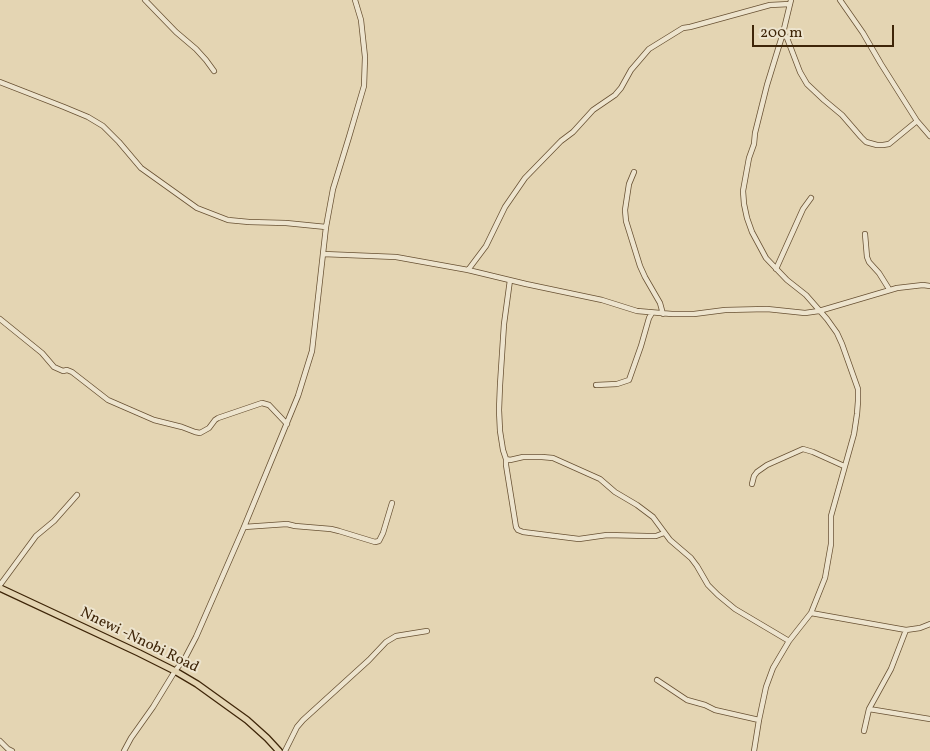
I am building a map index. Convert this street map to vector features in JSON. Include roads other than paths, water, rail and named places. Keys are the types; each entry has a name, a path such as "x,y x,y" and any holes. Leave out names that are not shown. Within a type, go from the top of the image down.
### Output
{"main road":[{"name":"Nnewi -Nnobi Road","path":"0,586 139,653 197,684 247,720 279,751"}],"street":[{"path":"145,0 166,23 196,49 214,71"},
{"path":"124,751 185,658 196,637 287,424 312,352 326,227 333,189 364,86 365,57 361,20 355,0"},
{"path":"759,0 762,7"},
{"path":"840,0 863,32 917,121 930,136"},
{"path":"468,270 486,246 505,207 525,178 587,116 615,95 631,70 649,49 683,28 762,7 791,2 767,85 754,144 749,158 743,191 745,211 752,232 766,258 806,295 837,334 858,389 858,414 831,516 830,544 825,578 811,613 789,641 770,674 754,751"},
{"path":"783,33 788,38 800,72 807,84 842,115 866,142 877,145 889,144 917,121"},
{"path":"0,82 88,117 103,126 141,168 197,208 228,220 326,227"},
{"path":"634,172 629,184 626,221 640,266 660,303 663,314"},
{"path":"776,269 803,210 811,198"},
{"path":"866,234 869,262 890,289"},
{"path":"323,254 396,258 468,270 602,300 637,311 663,314 768,309 805,313 820,311 890,289 922,285 930,286"},
{"path":"510,280 504,324 500,385 500,431 516,527 520,531 579,539 607,535 647,536 664,533"},
{"path":"596,384 618,384 628,380 652,313"},
{"path":"0,319 42,353 54,367 72,372 108,400 154,420 200,432 209,428 218,418 262,403 269,405 287,424"},
{"path":"752,484 757,472 767,465 803,449 844,466"},
{"path":"506,459 553,458 600,479 624,498 647,511 670,540 691,558 708,586 718,595 735,609 789,641"},
{"path":"0,586 36,536 54,521 77,494"},
{"path":"244,527 287,524 331,529 375,542 379,541 384,533 392,503"},
{"path":"811,613 906,630 930,624"},
{"path":"864,731 869,709 891,670 906,630"},
{"path":"285,751 302,720 369,660 386,642 396,636 427,631"},
{"path":"657,680 687,700 715,710 759,720"},
{"path":"869,709 930,719"},
{"path":"0,742 12,751"}]}
